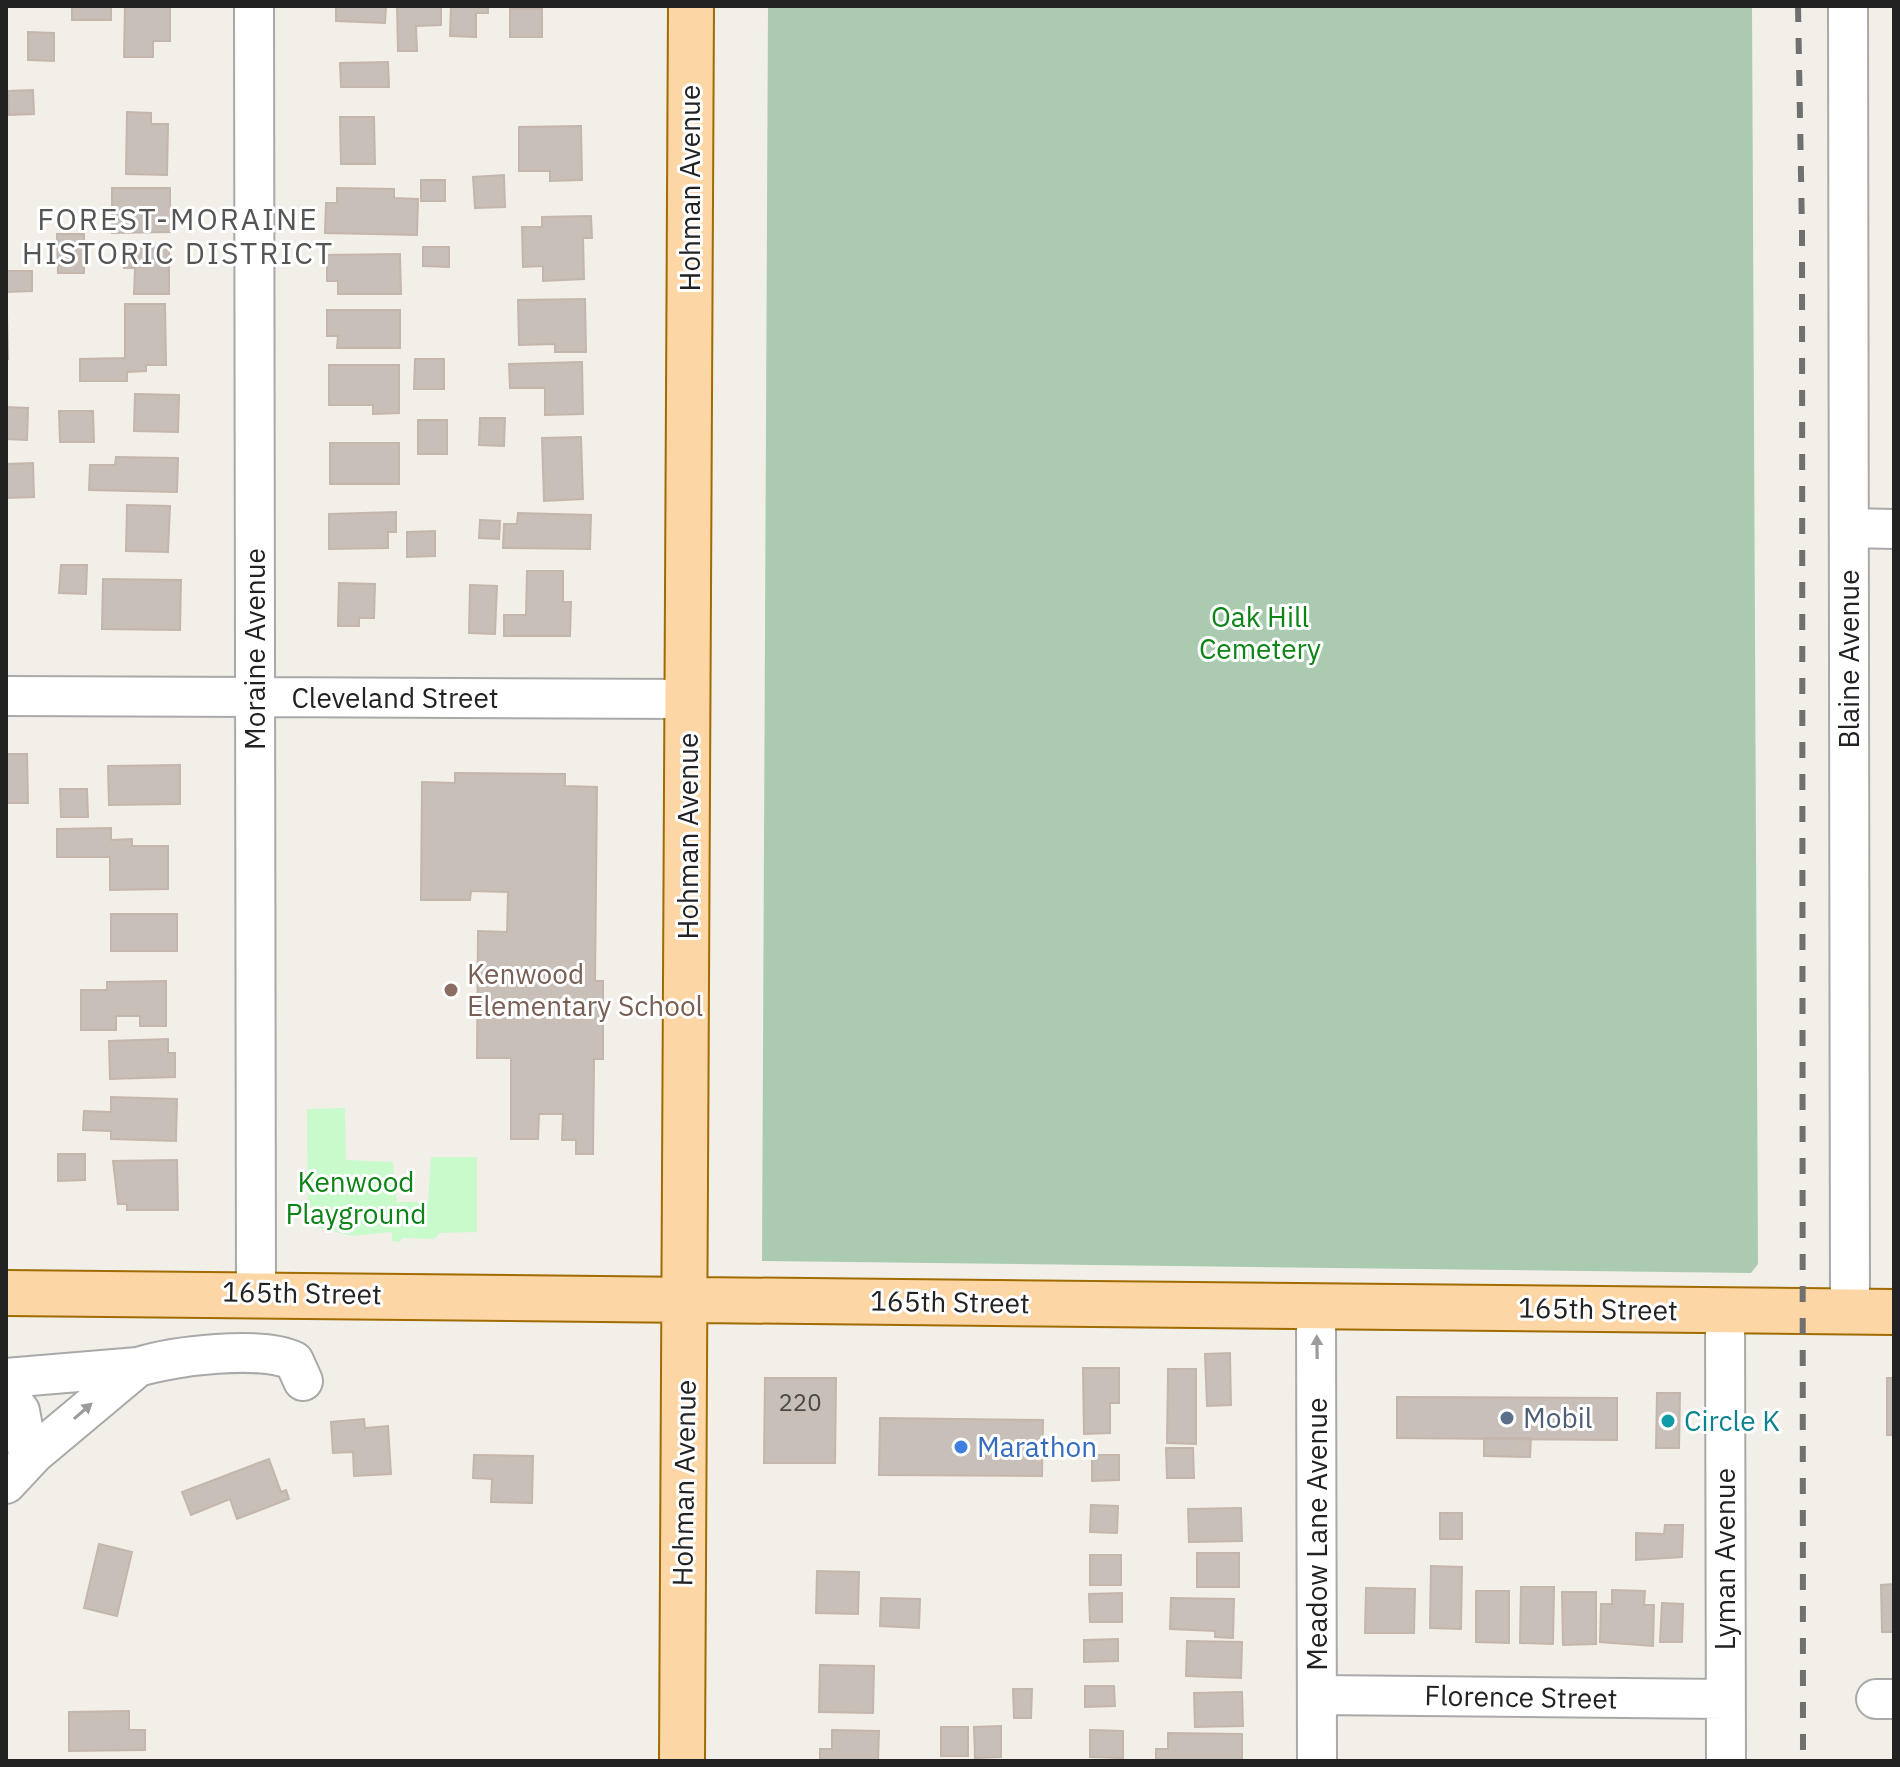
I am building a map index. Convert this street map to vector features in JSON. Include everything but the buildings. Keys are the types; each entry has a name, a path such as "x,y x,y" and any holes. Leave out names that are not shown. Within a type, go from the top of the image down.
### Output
{"main road":[{"name":"Hohman Avenue","path":"682,1761 691,6"},
{"name":"165th Street","path":"6,1293 256,1292 1894,1312"}],"street":[{"name":"Moraine Avenue","path":"254,6 256,1292"},
{"name":"Blaine Avenue","path":"1848,6 1850,1311"},
{"path":"1849,528 1894,529"},
{"name":"Cleveland Street","path":"6,696 688,699"},
{"name":"Meadow Lane Avenue","path":"1316,1306 1317,1761"},
{"name":"Lyman Avenue","path":"1725,1310 1726,1761"},
{"path":"6,1378 138,1367 161,1359 268,1355 294,1361 303,1381"},
{"path":"18,1471 138,1367"},
{"path":"6,1392 20,1411 18,1471"},
{"name":"Florence Street","path":"1317,1695 1725,1699"}],"green space":[{"name":"Oak Hill Cemetery","path":"768,6 1752,6 1758,1264 1751,1273 762,1261"},
{"name":"Kenwood Playground","path":"345,1108 346,1160 393,1162 397,1202 428,1202 431,1157 477,1157 477,1232 440,1233 434,1239 402,1238 400,1242 392,1241 392,1232 352,1236 308,1225 307,1109"}],"railway":[{"path":"1798,6 1802,231 1803,1761"}],"place":[{"name":"Kenwood Elementary School","path":"451,990"},
{"name":"Mobil","path":"1507,1418"},
{"name":"Circle K","path":"1668,1421"},
{"name":"Marathon","path":"961,1447"}],"district":[{"name":"FOREST-MORAINE HISTORIC DISTRICT","path":"178,237"}]}
